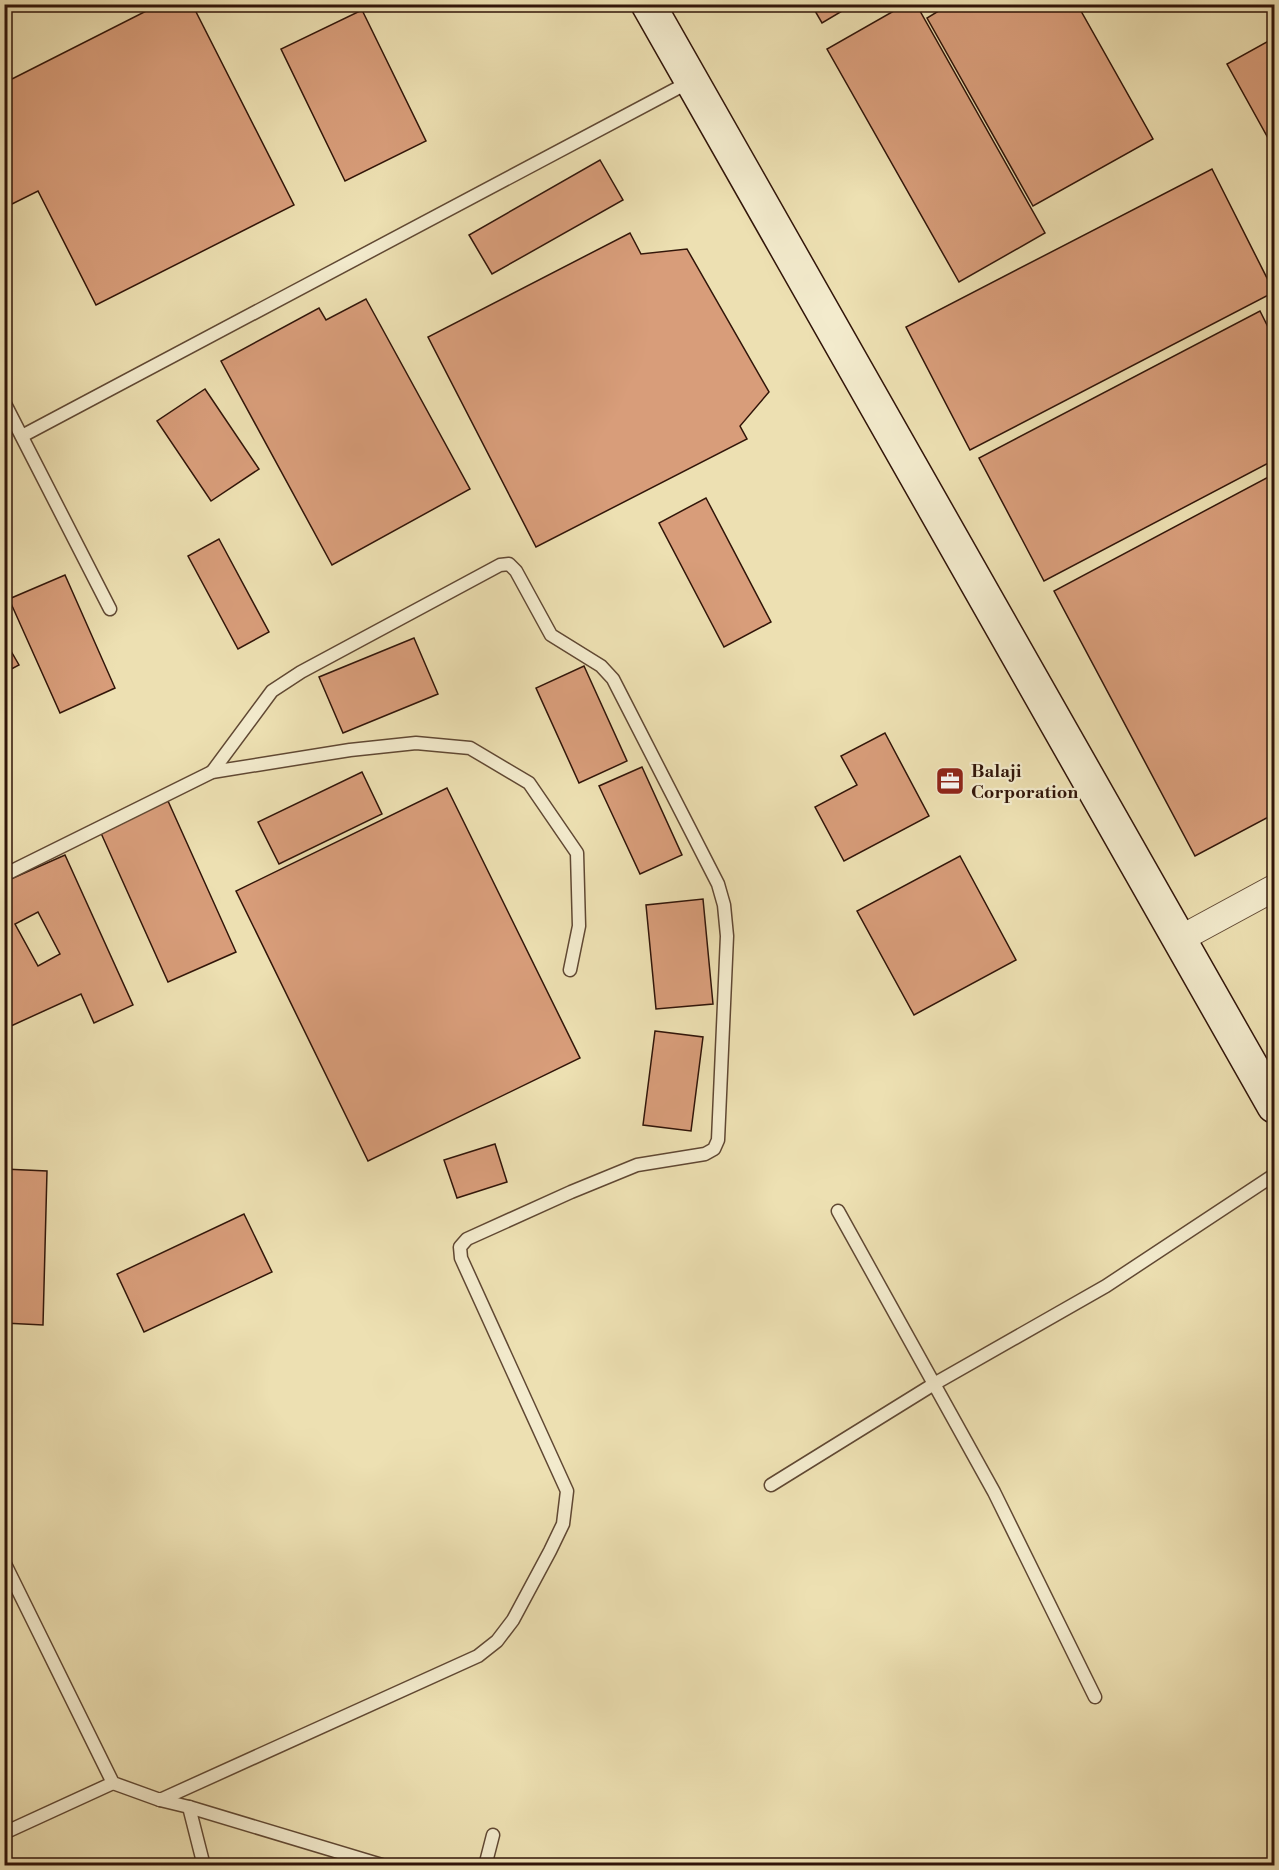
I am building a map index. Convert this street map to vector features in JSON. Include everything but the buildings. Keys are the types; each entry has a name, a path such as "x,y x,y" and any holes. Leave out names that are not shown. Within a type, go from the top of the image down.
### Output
{"street":[{"path":"648,4 1275,1106"},
{"path":"1179,939 1275,888"}],"lane":[{"path":"22,436 691,81"},
{"path":"4,402 110,609"},
{"path":"160,1800 478,1656 496,1641 513,1620 563,1524 567,1491 461,1258 460,1247 467,1239 593,1183 637,1165 705,1154 714,1149 718,1140 727,936 724,906 718,884 613,679 600,666 551,634 516,571 509,564 500,565 301,672 272,691 212,772"},
{"path":"4,875 212,772 350,750 416,743 470,748 530,783 577,853 579,926 570,970"},
{"path":"771,1485 934,1384 1106,1286 1275,1175"},
{"path":"838,1211 1009,1522 1095,1697"},
{"path":"6,1569 113,1784"},
{"path":"4,1833 113,1784 385,1866"},
{"path":"189,1807 204,1866"},
{"path":"485,1866 493,1835"}],"place":[{"name":"Balaji Corporation","path":"950,781"}]}
